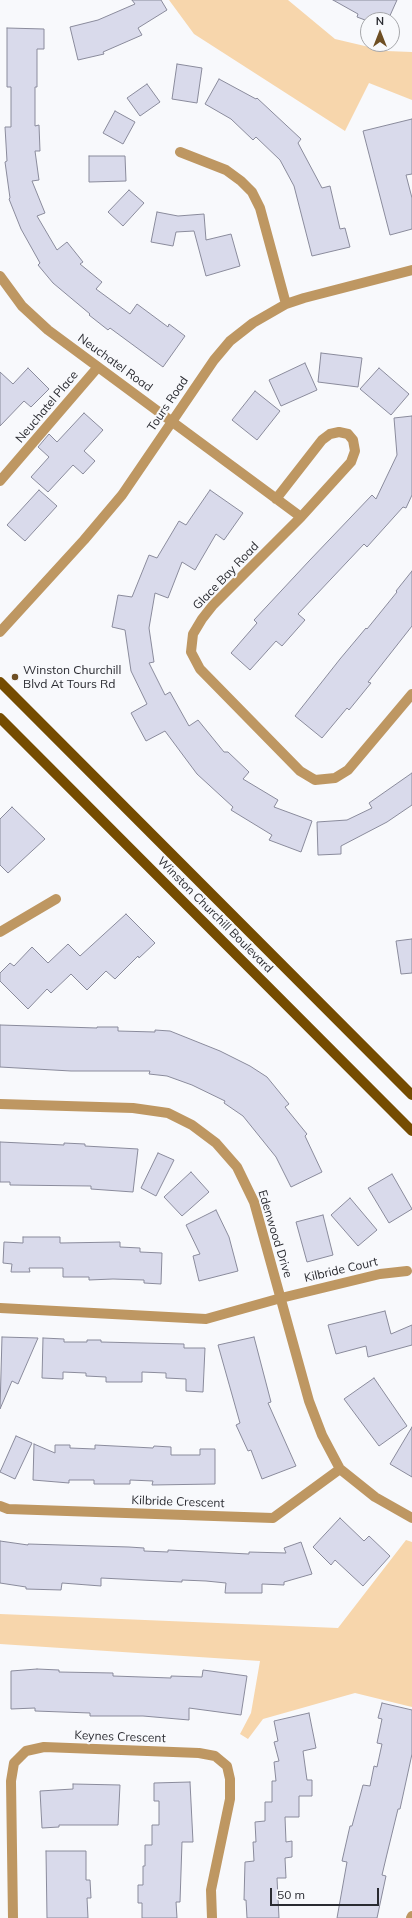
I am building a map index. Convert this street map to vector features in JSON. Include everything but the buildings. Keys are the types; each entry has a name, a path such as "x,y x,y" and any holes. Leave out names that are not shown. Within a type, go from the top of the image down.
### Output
{"main road":[{"name":"Winston Churchill Boulevard","path":"0,682 412,1095"},
{"name":"Winston Churchill Boulevard","path":"0,718 412,1131"}],"street":[{"path":"180,152 226,170 241,181 252,192 260,208 286,304"},
{"name":"Tours Road","path":"0,632 84,540 122,495 214,360 230,341 253,323 286,304 412,270"},
{"name":"Neuchatel Road","path":"0,276 22,306 48,330 301,517"},
{"name":"Neuchatel Place","path":"0,481 98,367"},
{"name":"Glace Bay Road","path":"276,499 322,440 330,434 339,432 348,434 353,440 355,451 351,462 301,517 213,605 202,618 193,634 191,652 200,669 300,771 315,780 335,778 348,770 412,694"},
{"path":"0,932 56,899"},
{"name":"Edenwood Drive","path":"0,1104 133,1108 168,1113 192,1125 216,1143 237,1167 254,1202 309,1402 322,1435 340,1469 375,1497 412,1518"},
{"name":"Kilbride Court","path":"281,1298 380,1274 407,1271"},
{"path":"0,1308 206,1318 281,1298"},
{"name":"Kilbride Crescent","path":"0,1506 8,1510 274,1518 340,1469"},
{"name":"Keynes Crescent","path":"13,1918 11,1781 14,1763 26,1751 44,1747 199,1753 215,1756 227,1766 230,1779 230,1799 211,1890 212,1918"}],"shaded area":[{"path":"169,0 288,0 335,39 360,45 360,52 412,52 412,100 369,83 345,131 194,34"},
{"path":"406,1540 412,1542 412,1707 355,1693 263,1719 248,1739 240,1734 251,1713 260,1661 0,1644 0,1614 338,1628"}],"place":[{"name":"Winston Churchill Blvd At Tours Rd","path":"15,677"}]}
